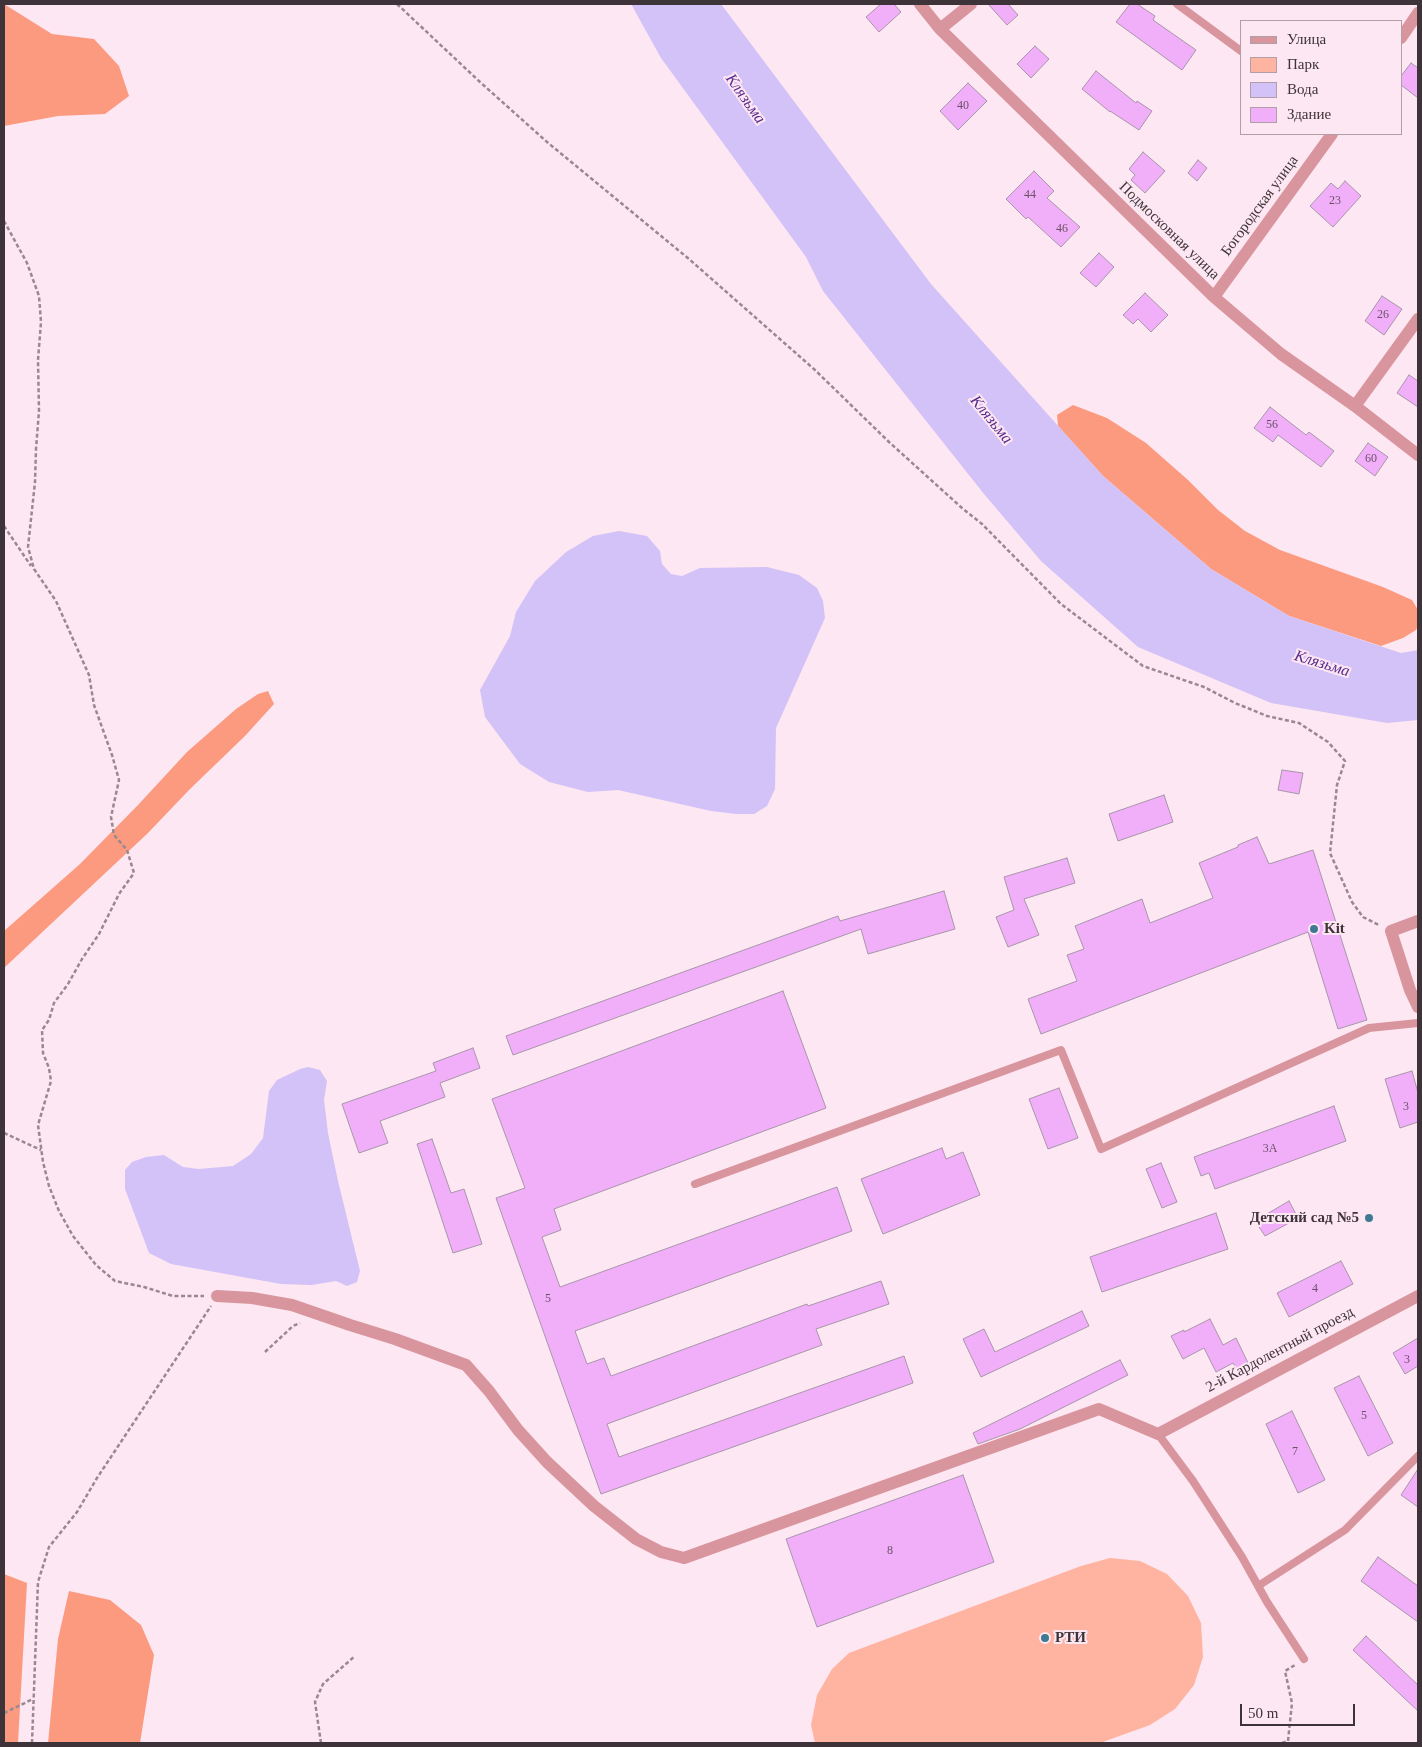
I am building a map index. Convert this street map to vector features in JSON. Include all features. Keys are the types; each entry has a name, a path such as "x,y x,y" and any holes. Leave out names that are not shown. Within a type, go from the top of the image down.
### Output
{"street":[{"name":"Подмосковная улица","path":"920,4 940,29 1214,297 1281,354 1355,406 1418,455"},
{"path":"940,29 971,4"},
{"path":"1402,37 1418,13"},
{"name":"Богородская улица","path":"1214,297 1331,135"},
{"path":"1355,406 1418,320"},
{"path":"1418,921 1390,931 1410,990 1418,1007"},
{"path":"217,1296 252,1298 292,1305 466,1365 489,1391 518,1430 547,1462 594,1506 636,1539 661,1552 684,1558 1099,1409 1158,1434"},
{"name":"2-й Кардолентный проезд","path":"1158,1434 1418,1296"}],"lane":[{"path":"1178,4 1240,49"},
{"path":"695,1184 1061,1050 1101,1149 1369,1028 1418,1023"},
{"path":"1158,1434 1193,1481 1304,1659"},
{"path":"1258,1586 1346,1530 1418,1456"}],"path":[{"path":"397,4 547,142 689,259 815,370 889,442 982,524 1061,604 1142,666 1204,687 1235,703 1267,716 1299,723 1328,742 1345,761 1337,785 1330,853 1352,902 1363,917 1390,931"},
{"path":"4,221 27,263 39,296 41,322 38,360 39,411 35,482 28,547 34,569"},
{"path":"4,526 56,602 89,675 94,705 119,780 111,817 114,835 127,850 134,873 119,894 99,934 54,1003 49,1020 42,1030 43,1053 49,1068 51,1081 38,1125 49,1186 59,1211 73,1236 96,1265 115,1280 173,1296 217,1296"},
{"path":"4,1133 42,1150"},
{"path":"32,1743 38,1582 49,1548 77,1512 97,1478 217,1296"},
{"path":"265,1352 293,1326 320,1315"},
{"path":"321,1743 316,1702 323,1684 355,1656"},
{"path":"1282,1743 1288,1741 1292,1703 1285,1671 1304,1659"},
{"path":"4,1713 33,1699"}],"green space":[{"name":"РТИ","path":"1110,1558 1140,1561 1167,1574 1188,1596 1201,1623 1203,1657 1194,1685 1175,1709 1150,1725 1100,1743 815,1743 811,1725 817,1695 832,1669 849,1653 1081,1566"}],"shaded area":[{"path":"4,4 52,34 94,39 119,66 129,96 105,114 58,116 4,126"},
{"path":"1073,405 1107,418 1146,443 1188,480 1218,510 1245,531 1280,550 1383,587 1412,600 1418,610 1418,626 1416,630 1403,638 1381,646 1289,616 1211,569 1103,476 1058,426 1057,415"},
{"path":"268,691 274,704 245,736 148,833 4,968 4,931 80,864 187,752 236,709 258,694"},
{"path":"4,1574 27,1583 18,1743 4,1743"},
{"path":"69,1591 110,1600 141,1625 154,1655 140,1743 48,1743 58,1639"}],"water":[{"name":"Клязьма","path":"631,4 721,4 931,284 1103,476 1211,569 1289,616 1401,653 1418,650 1418,720 1387,723 1271,703 1138,647 1041,561 984,494 823,291 806,257 661,58"},
{"path":"619,531 647,536 660,551 662,564 671,574 682,576 700,568 767,567 799,575 817,588 823,601 825,618 776,728 775,789 767,806 754,814 711,811 618,790 588,792 549,782 520,764 485,717 480,690 510,636 516,612 535,581 566,552 593,536"},
{"path":"308,1067 320,1070 327,1081 324,1100 328,1133 360,1271 357,1282 347,1286 336,1281 312,1285 281,1284 171,1264 149,1253 125,1189 125,1170 132,1162 146,1157 164,1155 183,1167 199,1169 233,1166 251,1154 263,1138 269,1091 277,1080"}],"building":[{"path":"881,4 894,4 901,12 879,32 866,17"},
{"path":"988,4 1008,4 1018,15 1007,25"},
{"path":"1130,4 1137,4 1155,16 1153,20 1196,50 1182,70 1116,22"},
{"path":"1035,46 1049,59 1031,78 1017,64"},
{"path":"1411,63 1418,68 1418,98 1402,86 1402,75"},
{"path":"1096,71 1136,103 1137,101 1152,111 1139,130 1110,112 1082,89"},
{"path":"968,83 987,101 958,130 940,111"},
{"path":"1143,152 1165,171 1145,193 1131,180 1135,175 1129,169"},
{"path":"1198,160 1207,168 1197,181 1188,173"},
{"path":"1034,171 1054,191 1047,198 1080,227 1061,247 1028,217 1026,219 1006,199"},
{"path":"1345,181 1361,196 1333,227 1310,206 1331,183 1338,189"},
{"path":"1099,253 1114,267 1096,287 1080,273"},
{"path":"1145,293 1168,315 1151,332 1138,319 1133,324 1123,315"},
{"path":"1382,296 1402,309 1384,335 1365,321"},
{"path":"1409,375 1418,381 1418,407 1397,393"},
{"path":"1270,407 1306,435 1309,432 1334,451 1321,467 1278,435 1273,442 1254,428"},
{"path":"1368,443 1388,457 1375,476 1355,461"},
{"path":"1282,770 1303,773 1299,794 1278,790"},
{"path":"1164,795 1173,822 1118,841 1109,814"},
{"path":"1257,837 1269,864 1313,850 1367,1020 1338,1029 1308,932 1041,1034 1028,999 1077,981 1067,955 1084,949 1075,926 1142,899 1150,923 1213,898 1199,863"},
{"path":"1067,858 1075,883 1024,899 1039,935 1008,947 996,917 1014,910 1004,877"},
{"path":"944,891 955,929 868,954 861,929 513,1055 506,1036 838,916 840,921"},
{"path":"783,991 826,1108 554,1209 561,1230 542,1237 560,1287 837,1187 852,1231 575,1331 587,1364 604,1358 611,1376 807,1304 808,1306 881,1281 889,1304 816,1329 822,1345 607,1424 619,1457 904,1356 913,1383 601,1494 496,1198 525,1188 492,1099"},
{"path":"473,1048 480,1068 440,1083 445,1097 380,1121 388,1143 359,1153 342,1104 436,1071 433,1063"},
{"path":"1412,1071 1418,1093 1418,1122 1400,1128 1385,1079"},
{"path":"1059,1088 1078,1138 1048,1149 1029,1099"},
{"path":"1334,1106 1346,1141 1215,1189 1209,1173 1201,1176 1194,1157"},
{"path":"432,1139 451,1193 464,1189 482,1244 453,1253 417,1144"},
{"path":"942,1148 946,1159 963,1152 980,1195 883,1234 861,1179"},
{"path":"1161,1163 1177,1202 1162,1208 1146,1169"},
{"path":"1289,1201 1298,1218 1265,1236 1255,1221"},
{"path":"1216,1213 1228,1249 1102,1292 1090,1257"},
{"path":"1341,1261 1353,1284 1289,1317 1277,1293"},
{"path":"1082,1311 1089,1326 981,1377 963,1339 984,1329 995,1352"},
{"path":"1210,1319 1223,1345 1236,1338 1249,1365 1238,1371 1233,1363 1216,1372 1204,1348 1183,1359 1171,1336 1184,1330 1184,1332"},
{"path":"1418,1338 1418,1366 1405,1374 1393,1353"},
{"path":"1120,1360 1128,1375 1020,1429 978,1444 973,1433"},
{"path":"1359,1376 1393,1443 1368,1456 1334,1388"},
{"path":"1292,1411 1325,1480 1298,1493 1266,1424"},
{"path":"1418,1469 1418,1507 1401,1495"},
{"path":"963,1475 994,1562 817,1627 786,1539"},
{"path":"1378,1557 1418,1586 1418,1622 1361,1581"},
{"path":"1366,1636 1418,1685 1418,1711 1353,1650"}],"place":[{"name":"Kit","path":"1314,929"},
{"name":"Детский сад №5","path":"1369,1218"},
{"name":"РТИ","path":"1045,1638"}]}
